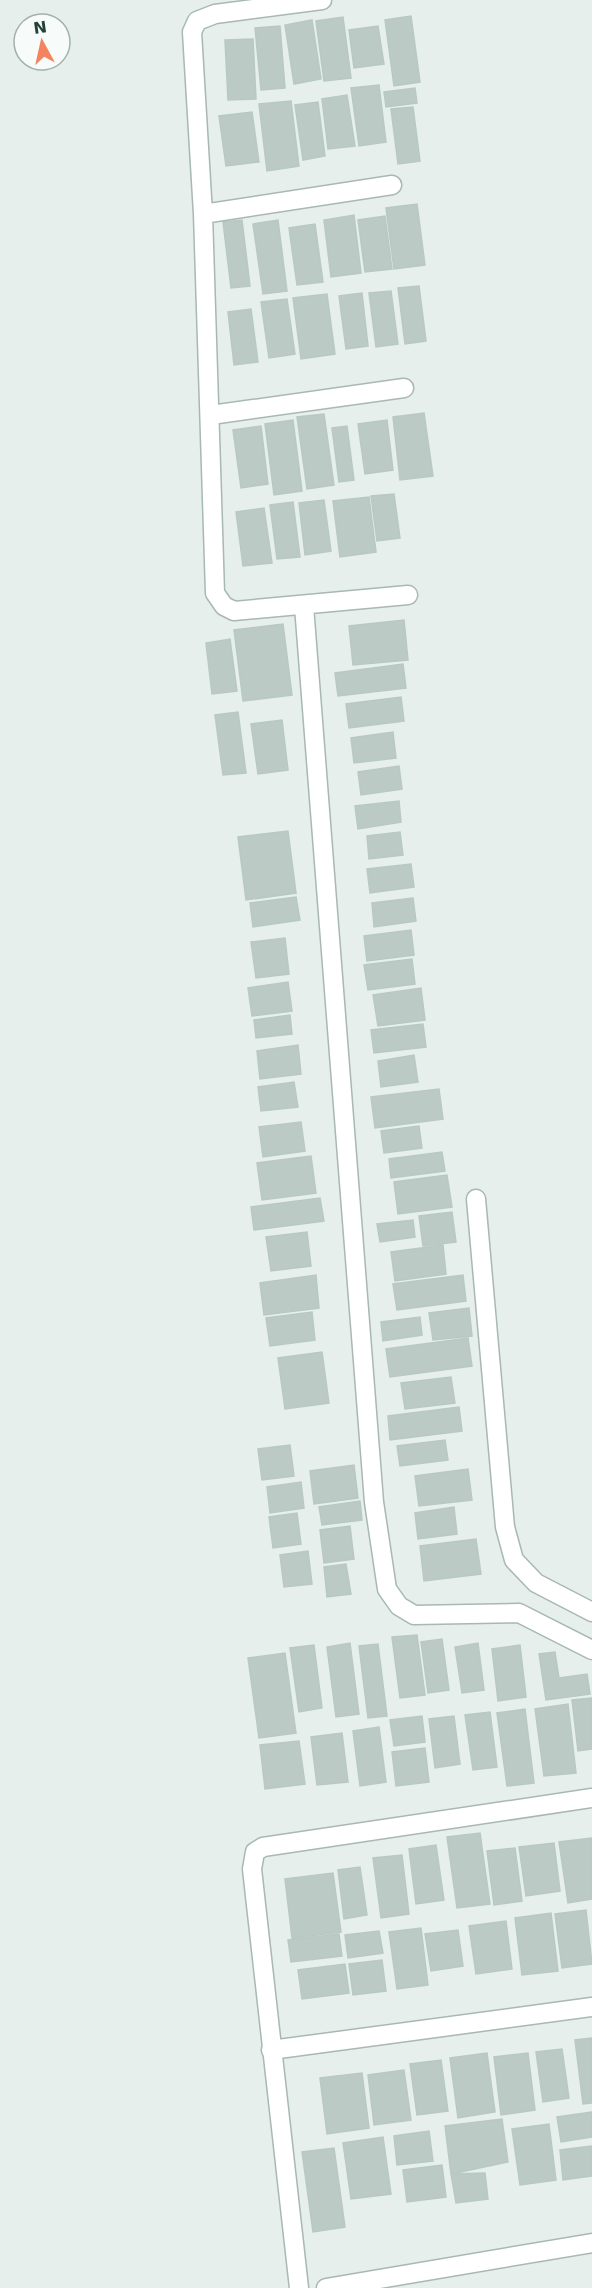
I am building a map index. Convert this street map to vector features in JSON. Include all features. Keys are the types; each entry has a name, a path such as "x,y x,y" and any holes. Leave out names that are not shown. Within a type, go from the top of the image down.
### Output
{"street":[{"path":"322,0 215,14 197,21 192,32 203,214 215,593 224,606 234,611 408,595"},
{"path":"203,214 392,185"},
{"path":"211,415 404,388"},
{"path":"304,606 373,1490 387,1589 399,1606 414,1615 519,1613 592,1650"},
{"path":"476,1199 505,1527 514,1560 536,1583 592,1612"},
{"path":"299,2288 252,1869 255,1852 263,1847 592,1798"},
{"path":"271,2050 592,2007"},
{"path":"326,2288 592,2243"}],"building":[{"path":"411,16 420,82 394,86 385,20"},
{"path":"343,17 351,78 324,81 316,21"},
{"path":"312,20 321,79 294,84 285,25"},
{"path":"280,26 285,88 261,90 255,28"},
{"path":"378,26 384,64 354,68 349,30"},
{"path":"253,39 256,99 228,100 225,40"},
{"path":"379,85 386,142 359,146 351,88"},
{"path":"415,88 417,103 386,107 384,92"},
{"path":"347,95 355,146 328,149 322,99"},
{"path":"291,101 299,166 267,171 259,104"},
{"path":"318,102 325,156 303,160 295,105"},
{"path":"413,107 420,161 398,164 391,109"},
{"path":"252,112 259,162 226,166 219,116"},
{"path":"417,204 425,265 394,269 386,208"},
{"path":"354,215 361,273 331,277 324,220"},
{"path":"385,216 392,269 365,272 358,220"},
{"path":"242,220 250,286 231,288 223,222"},
{"path":"278,220 287,291 263,294 253,224"},
{"path":"315,224 323,282 297,285 289,228"},
{"path":"419,286 426,341 405,344 398,288"},
{"path":"391,291 398,344 376,347 369,293"},
{"path":"362,293 368,346 346,349 339,296"},
{"path":"327,294 335,354 301,359 293,298"},
{"path":"287,299 295,354 269,358 261,302"},
{"path":"251,309 258,362 234,365 228,312"},
{"path":"424,413 433,476 400,480 393,417"},
{"path":"324,414 334,485 307,489 297,417"},
{"path":"293,420 302,491 274,495 265,424"},
{"path":"387,420 393,470 365,474 358,424"},
{"path":"261,426 268,484 241,488 233,430"},
{"path":"347,426 354,480 339,482 332,428"},
{"path":"394,494 400,538 377,541 371,496"},
{"path":"369,497 376,552 340,557 333,501"},
{"path":"324,500 331,551 305,555 299,503"},
{"path":"293,502 300,557 277,559 270,505"},
{"path":"264,508 272,563 243,566 236,512"},
{"path":"404,620 408,660 353,665 349,626"},
{"path":"283,624 292,695 243,701 234,630"},
{"path":"230,639 237,691 212,694 206,643"},
{"path":"403,664 406,688 338,696 335,673"},
{"path":"401,697 404,721 349,728 346,704"},
{"path":"238,712 246,773 223,775 215,715"},
{"path":"282,720 288,770 258,774 251,724"},
{"path":"393,732 396,758 354,763 351,738"},
{"path":"399,766 402,789 361,795 358,772"},
{"path":"399,801 401,822 358,829 355,806"},
{"path":"288,831 296,893 246,900 238,837"},
{"path":"400,832 403,855 369,859 367,836"},
{"path":"411,864 414,887 370,893 367,869"},
{"path":"296,897 300,920 253,927 250,903"},
{"path":"413,898 416,921 374,927 372,903"},
{"path":"411,930 414,955 367,961 364,936"},
{"path":"285,938 289,974 256,978 251,942"},
{"path":"412,959 415,984 368,990 364,965"},
{"path":"288,982 292,1011 252,1016 248,988"},
{"path":"421,988 425,1020 378,1026 373,995"},
{"path":"290,1015 292,1034 256,1038 254,1020"},
{"path":"423,1024 426,1047 374,1053 371,1030"},
{"path":"298,1045 301,1074 260,1079 257,1051"},
{"path":"414,1055 418,1082 381,1087 378,1061"},
{"path":"294,1082 298,1107 261,1111 258,1087"},
{"path":"439,1089 443,1119 375,1128 371,1097"},
{"path":"301,1122 305,1151 263,1157 259,1127"},
{"path":"419,1126 422,1148 384,1153 381,1131"},
{"path":"442,1152 445,1171 391,1178 389,1159"},
{"path":"311,1156 316,1193 262,1200 257,1163"},
{"path":"447,1175 452,1207 398,1214 394,1182"},
{"path":"320,1198 324,1221 254,1230 251,1207"},
{"path":"452,1212 456,1242 423,1246 419,1216"},
{"path":"413,1220 415,1237 380,1242 377,1224"},
{"path":"307,1232 311,1266 271,1271 266,1237"},
{"path":"443,1245 446,1274 395,1281 391,1252"},
{"path":"316,1275 319,1308 264,1315 260,1283"},
{"path":"463,1275 466,1301 397,1310 393,1284"},
{"path":"469,1308 472,1336 433,1340 429,1313"},
{"path":"312,1312 315,1340 270,1346 266,1318"},
{"path":"420,1317 422,1335 383,1341 381,1322"},
{"path":"468,1338 472,1366 390,1377 386,1349"},
{"path":"322,1352 329,1403 285,1409 278,1358"},
{"path":"451,1377 455,1403 405,1409 401,1383"},
{"path":"459,1407 462,1431 390,1440 388,1416"},
{"path":"445,1440 448,1460 400,1466 397,1446"},
{"path":"290,1445 294,1476 262,1480 258,1449"},
{"path":"354,1465 358,1498 314,1504 310,1471"},
{"path":"468,1469 472,1500 419,1506 415,1476"},
{"path":"301,1482 304,1508 270,1513 267,1487"},
{"path":"360,1501 362,1520 322,1525 319,1507"},
{"path":"454,1507 457,1534 418,1539 415,1513"},
{"path":"297,1513 301,1544 273,1548 269,1517"},
{"path":"350,1526 354,1559 324,1563 320,1530"},
{"path":"476,1539 481,1574 424,1581 420,1546"},
{"path":"308,1551 312,1584 284,1587 280,1555"},
{"path":"346,1564 351,1594 327,1597 324,1567"},
{"path":"417,1635 425,1695 400,1698 392,1637"},
{"path":"442,1639 449,1690 428,1693 421,1642"},
{"path":"350,1643 359,1714 336,1717 327,1647"},
{"path":"478,1643 484,1690 462,1693 455,1647"},
{"path":"378,1644 387,1716 368,1718 359,1646"},
{"path":"314,1645 322,1708 299,1712 290,1648"},
{"path":"520,1645 526,1697 498,1701 492,1649"},
{"path":"555,1652 559,1678 587,1674 590,1694 546,1700 539,1654"},
{"path":"285,1653 296,1733 259,1738 248,1658"},
{"path":"592,1698 592,1749 578,1751 572,1700"},
{"path":"568,1704 576,1773 544,1776 535,1709"},
{"path":"525,1709 534,1783 507,1786 497,1713"},
{"path":"490,1712 497,1767 473,1770 465,1715"},
{"path":"422,1716 425,1742 394,1746 390,1720"},
{"path":"454,1716 460,1764 435,1768 429,1719"},
{"path":"379,1727 386,1782 360,1786 353,1731"},
{"path":"342,1733 348,1782 317,1785 311,1737"},
{"path":"299,1741 305,1784 265,1789 260,1745"},
{"path":"425,1748 429,1782 396,1786 392,1752"},
{"path":"480,1833 490,1904 457,1908 447,1837"},
{"path":"592,1838 592,1899 568,1903 559,1842"},
{"path":"554,1843 560,1891 526,1896 519,1847"},
{"path":"436,1845 444,1900 416,1904 409,1849"},
{"path":"515,1848 522,1901 494,1905 487,1851"},
{"path":"402,1855 409,1914 381,1918 373,1858"},
{"path":"360,1867 367,1915 344,1919 338,1870"},
{"path":"333,1873 341,1932 292,1938 285,1879"},
{"path":"586,1910 592,1964 562,1968 555,1914"},
{"path":"551,1913 558,1971 522,1975 515,1918"},
{"path":"506,1921 512,1969 476,1974 469,1926"},
{"path":"421,1928 428,1985 397,1989 389,1932"},
{"path":"458,1930 463,1966 431,1971 425,1934"},
{"path":"379,1931 383,1953 348,1958 345,1935"},
{"path":"339,1934 342,1956 291,1962 288,1940"},
{"path":"382,1960 386,1991 353,1995 349,1964"},
{"path":"345,1964 349,1993 302,1999 298,1970"},
{"path":"592,2038 592,2103 583,2104 575,2040"},
{"path":"562,2049 569,2098 543,2102 536,2052"},
{"path":"487,2053 495,2112 458,2118 450,2058"},
{"path":"528,2053 535,2110 501,2115 494,2057"},
{"path":"441,2060 448,2111 417,2115 410,2064"},
{"path":"404,2070 411,2120 374,2125 368,2075"},
{"path":"362,2073 369,2128 327,2134 320,2078"},
{"path":"592,2112 592,2137 561,2142 557,2117"},
{"path":"502,2119 508,2162 451,2174 445,2126"},
{"path":"549,2124 556,2180 520,2185 512,2129"},
{"path":"429,2131 433,2161 397,2165 394,2136"},
{"path":"383,2137 391,2194 351,2199 343,2143"},
{"path":"592,2146 592,2176 563,2180 560,2150"},
{"path":"334,2148 345,2227 313,2232 302,2152"},
{"path":"442,2165 446,2197 407,2202 403,2170"},
{"path":"485,2173 488,2199 456,2203 451,2174"}]}
